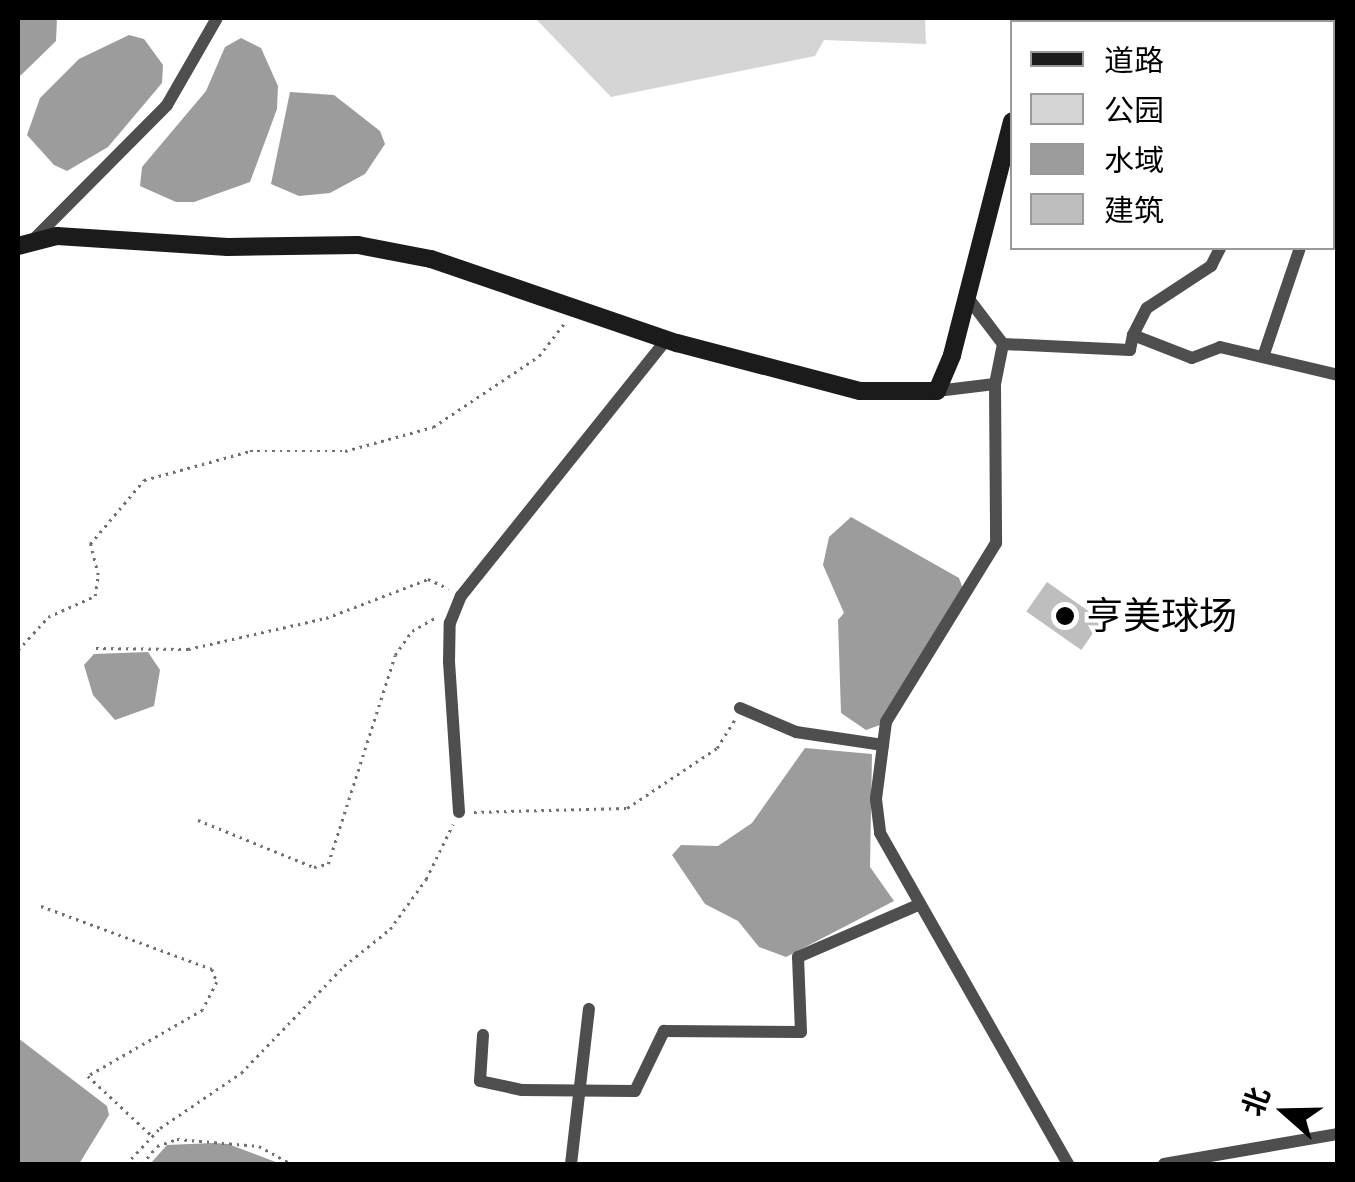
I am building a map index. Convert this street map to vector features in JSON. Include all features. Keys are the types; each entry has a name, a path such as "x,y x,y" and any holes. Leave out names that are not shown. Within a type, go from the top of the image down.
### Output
{"street":[{"path":"24,244 166,105 217,18"},
{"path":"936,391 952,355 1010,129"},
{"path":"24,244 56,236 228,248 358,245 432,259 667,339 860,391 936,391 995,384"},
{"path":"1003,344 1130,350 1147,308 1212,266 1219,250"},
{"path":"1263,357 1299,250"},
{"path":"965,294 1003,344 995,384 996,544 886,722 880,834 916,906 1068,1164"},
{"path":"1133,335 1192,358 1220,347 1338,375"},
{"path":"459,812 449,662 459,601 667,339"},
{"path":"740,708 796,732 883,746"},
{"path":"484,1035 480,1081 635,1092 664,1031 801,1032 798,956 916,906"},
{"path":"571,1164 576,1090 589,1010"},
{"path":"1164,1164 1338,1134"}],"path":[{"path":"18,650 48,617 95,596 98,575 90,544 144,480 250,450 345,451 433,426 539,356 576,308"},
{"path":"96,648 188,649 326,618 428,578 459,601 412,631 395,655 328,864 314,868 198,820"},
{"path":"126,1164 152,1136 241,1073 344,966 390,930 426,879 459,812 628,808 717,748 740,708"},
{"path":"41,906 212,969 217,982 203,1010 88,1076 152,1136"},
{"path":"142,1164 157,1146 177,1139 260,1146 291,1164"}],"green space":[{"path":"535,18 925,18 926,44 824,40 815,56 611,97"}],"water":[{"path":"18,18 57,18 56,41 18,78"},
{"path":"129,35 144,39 163,65 162,83 108,147 67,171 54,165 27,135 40,98 79,59"},
{"path":"241,38 261,48 278,86 277,109 250,182 194,202 176,202 140,186 142,167 206,91 225,47"},
{"path":"290,92 334,95 380,131 385,144 365,174 330,193 299,196 271,184"},
{"path":"851,517 959,578 963,589 880,725 866,730 841,713 838,620 844,613 823,565 829,537"},
{"path":"148,652 160,670 154,706 115,720 93,695 84,665 94,654"},
{"path":"805,748 872,754 870,867 894,901 786,957 759,947 738,921 705,904 672,855 681,845 718,846 752,823"},
{"path":"18,1038 107,1106 109,1115 79,1164 18,1164"},
{"path":"228,1144 281,1164 150,1164 167,1145"}],"building":[{"name":"亨美球场","path":"1047,582 1102,620 1081,650 1026,611"}],"place":[{"name":"亨美球场","path":"1065,616"}]}
